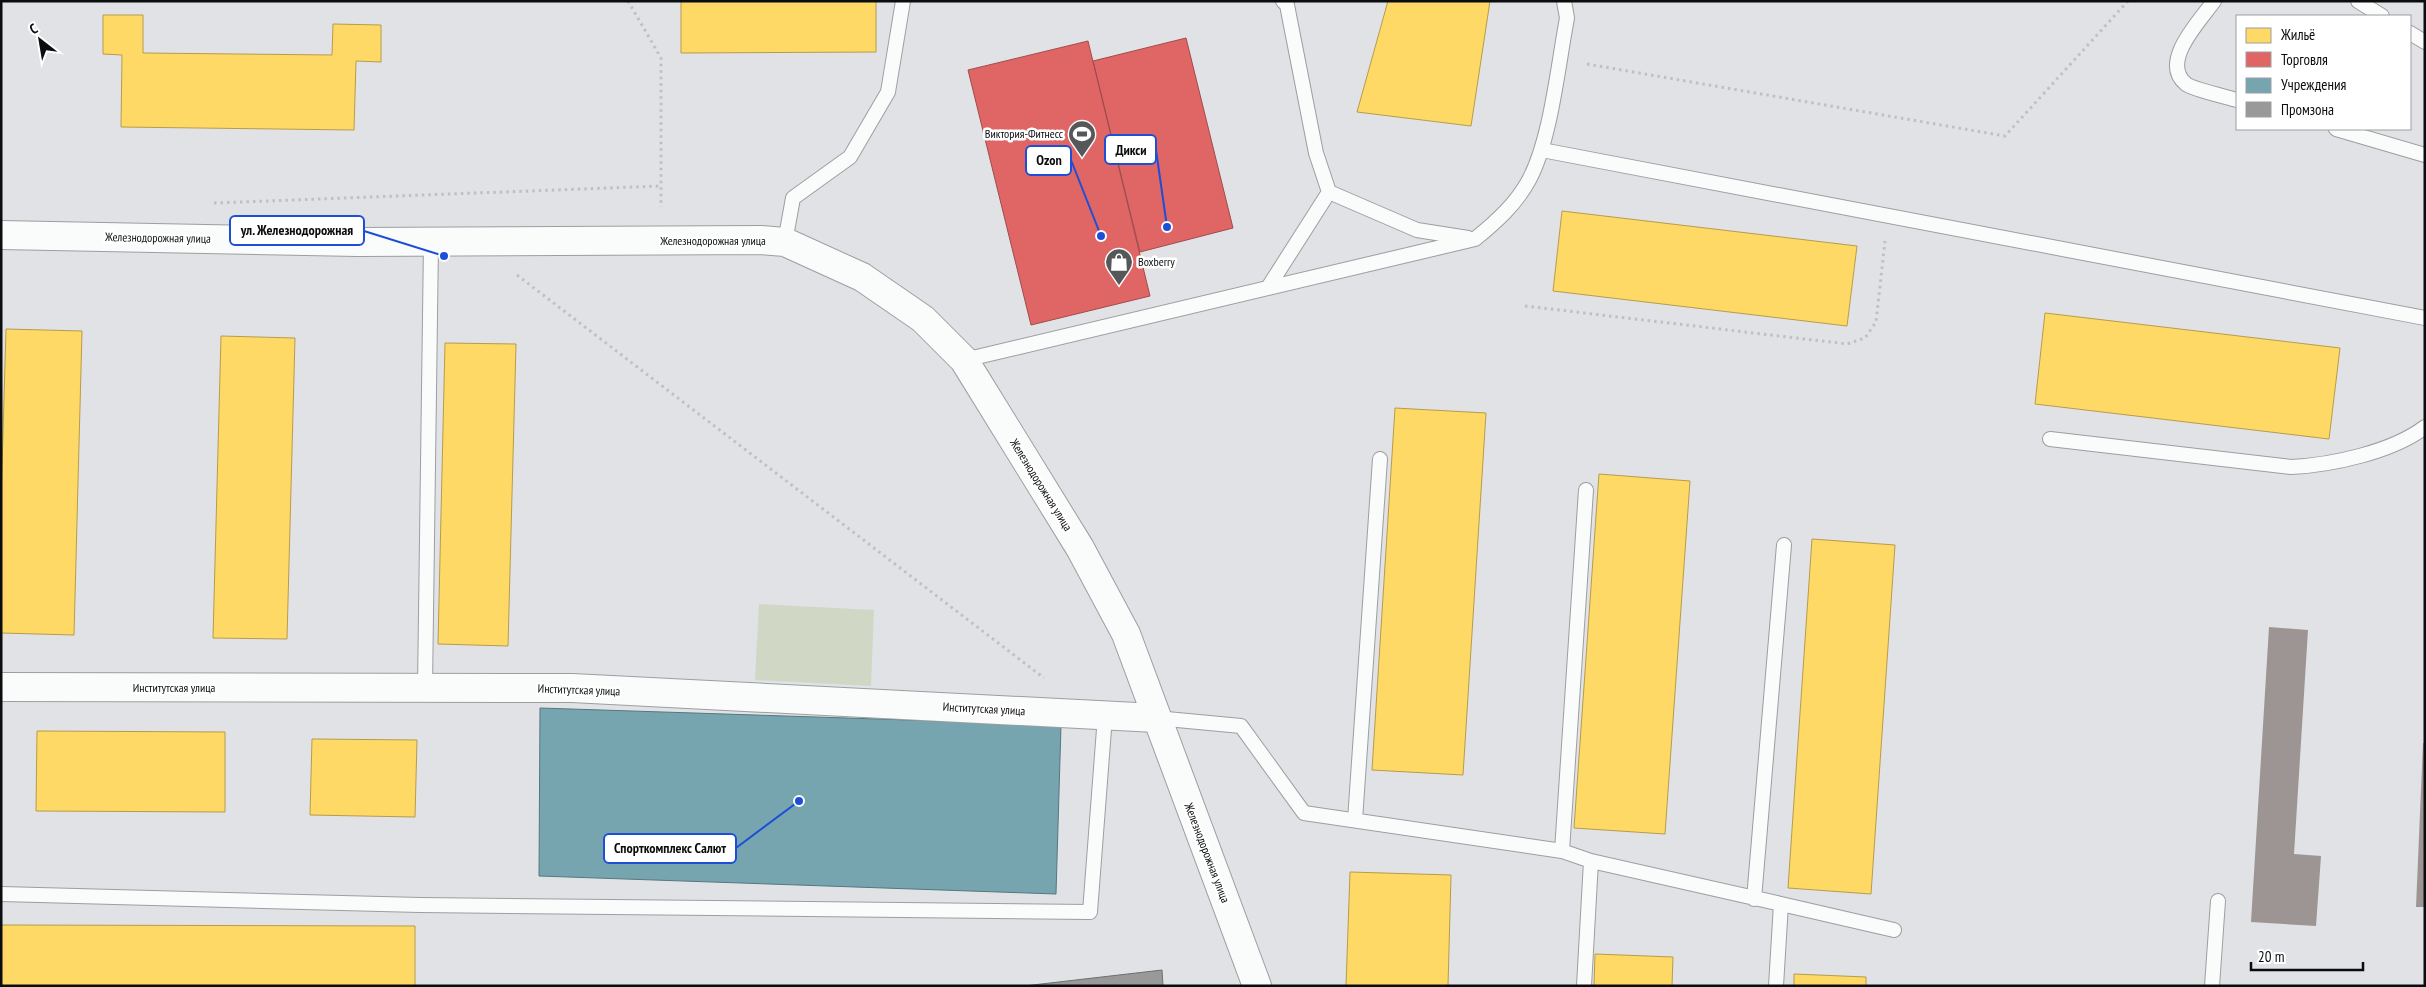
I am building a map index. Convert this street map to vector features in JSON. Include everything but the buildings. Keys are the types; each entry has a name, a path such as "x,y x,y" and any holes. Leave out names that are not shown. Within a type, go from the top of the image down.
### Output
{"street":[{"name":"Железнодорожная улица","path":"1,235 431,242 761,240 785,242 862,276 922,319 964,360 1085,557 1126,634 1257,986"},
{"name":"Институтская улица","path":"1,687 572,688 1156,718"}],"lane":[{"path":"785,242 793,198 850,156 888,92 903,1"},
{"path":"1284,1 1287,5 1316,153 1329,192 1417,230 1476,239"},
{"path":"964,360 1269,286 1476,239 1500,219 1515,200 1529,180 1542,150 1567,18 1564,1"},
{"path":"2214,1 2178,51 2176,63 2178,73 2186,85 2236,100"},
{"path":"2358,1 2380,15"},
{"path":"2411,34 2425,42"},
{"path":"2339,130 2425,155"},
{"path":"1542,150 2425,318"},
{"path":"1269,286 1329,192"},
{"path":"425,688 431,242"},
{"path":"2050,438 2291,467 2324,463 2393,445 2414,435 2425,427"},
{"path":"1355,820 1380,459"},
{"path":"1562,851 1586,490"},
{"path":"1754,899 1784,545"},
{"path":"1,894 420,905 1090,912 1092,715"},
{"path":"1156,718 1241,726 1304,813 1562,851 1592,862 1894,930"},
{"path":"1584,986 1592,862"},
{"path":"2212,986 2218,901"},
{"path":"1776,986 1780,904"}],"path":[{"path":"628,1 661,58 661,241"},
{"path":"1559,60 2005,136 2128,1"},
{"path":"212,203 661,186"},
{"path":"1525,306 1847,344 1856,342 1865,338 1876,322 1888,216"},
{"path":"513,272 1092,715"}],"green space":[{"path":"759,604 874,610 871,686 755,680"}],"place":[{"name":"Виктория-Фитнесс","path":"1082,158"},
{"name":"Дикси","path":"1167,227"},
{"name":"Ozon","path":"1101,236"},
{"name":"ул. Железнодорожная","path":"444,256"},
{"name":"Boxberry","path":"1119,286"},
{"name":"Спорткомплекс Салют","path":"799,801"}]}
